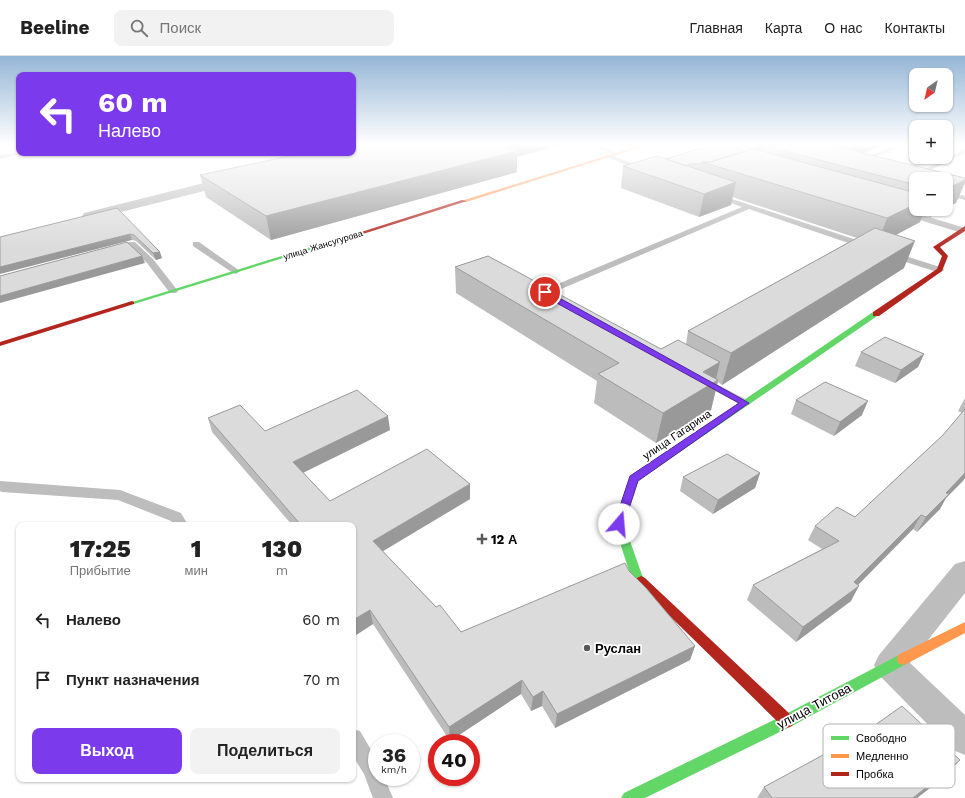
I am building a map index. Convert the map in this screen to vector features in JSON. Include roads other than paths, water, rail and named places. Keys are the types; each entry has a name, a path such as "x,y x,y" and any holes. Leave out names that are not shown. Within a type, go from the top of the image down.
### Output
{"street":[{"path":"78,218 233,180"},
{"name":"улица Жансугурова","path":"0,344 532,180"},
{"path":"940,270 944,256 936,247 964,229"},
{"name":"улица Гагарина","path":"787,721 637,577 619,524 634,479 940,270"},
{"name":"улица Титова","path":"629,798 787,721 890,665 965,572"},
{"path":"951,724 890,665 965,627"},
{"path":"955,728 965,738"}],"lane":[{"path":"712,194 873,248"},
{"path":"953,195 965,198"},
{"path":"558,301 544,293 748,207"},
{"path":"901,212 964,229"},
{"path":"102,252 132,244 150,261 173,291"},
{"path":"196,244 236,271"},
{"path":"888,253 940,270"},
{"path":"697,376 745,403"},
{"path":"0,486 120,495 176,517 179,522"},
{"path":"356,743 371,768 383,798"}],"place":[{"name":"12 А","path":"482,539"},
{"name":"Руслан","path":"587,648"}]}
